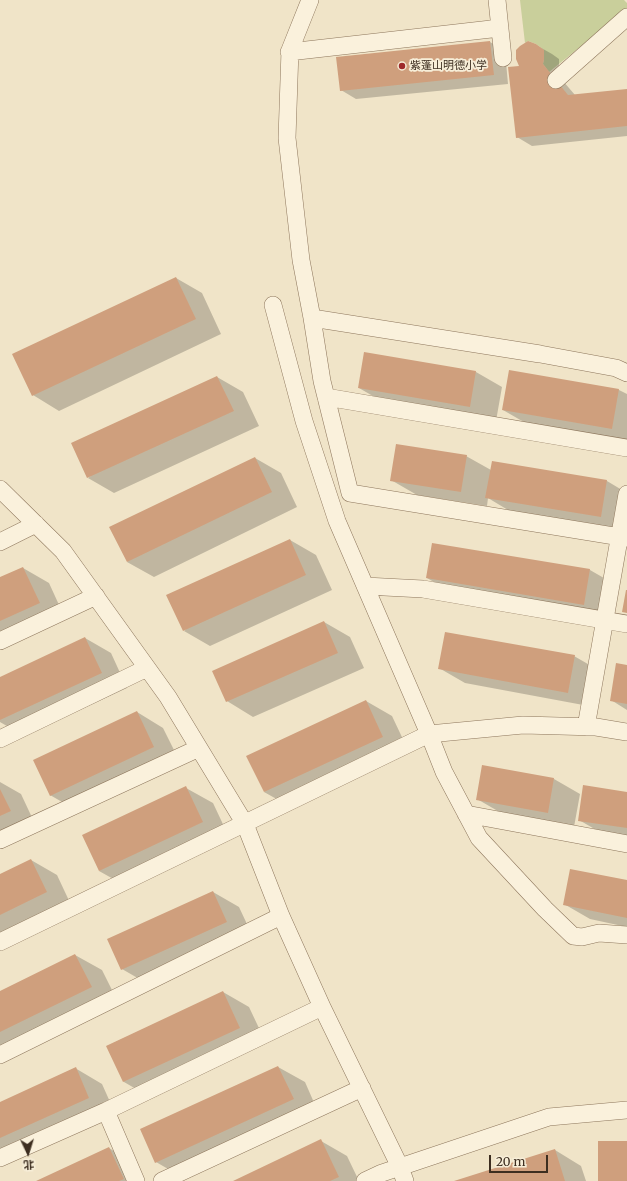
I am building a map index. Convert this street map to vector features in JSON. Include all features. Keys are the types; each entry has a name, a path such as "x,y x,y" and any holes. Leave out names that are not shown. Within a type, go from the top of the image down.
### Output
{"street":[{"path":"310,0 289,52 287,138 301,260 322,381 350,493 623,538"},
{"path":"497,0 503,58"},
{"path":"556,80 627,17"},
{"path":"289,52 500,28"},
{"path":"273,305 306,428 337,521 444,772 479,838 545,909 573,936 582,938 599,933 627,935"},
{"path":"312,318 540,354 616,368 627,373"},
{"path":"326,397 627,448"},
{"path":"0,489 63,551 96,596 168,697 245,824 281,916 322,1007 402,1174"},
{"path":"586,727 605,620 623,538 627,494"},
{"path":"0,542 36,524"},
{"path":"365,586 423,589 627,624"},
{"path":"0,641 96,596"},
{"path":"0,739 147,668"},
{"path":"0,942 429,734 523,725 596,727 627,732"},
{"path":"0,840 199,748"},
{"path":"466,814 627,844"},
{"path":"0,1055 281,916"},
{"path":"0,1158 106,1111 322,1007"},
{"path":"162,1181 362,1088"},
{"path":"365,1181 382,1173 402,1174 550,1117 627,1110"},
{"path":"106,1111 136,1181"}],"green space":[{"path":"520,0 624,0 627,3 627,9 549,72 543,64 544,50 536,44 528,41 525,43"}],"building":[{"path":"490,41 494,75 340,91 336,57"},
{"path":"528,41 536,44 544,50 543,64 568,95 627,89 627,126 516,138 508,67 519,66 516,59 516,50"},
{"path":"176,277 196,319 32,396 12,354"},
{"path":"364,352 476,371 470,407 358,388"},
{"path":"509,370 619,389 612,429 502,410"},
{"path":"217,376 234,411 87,478 71,443"},
{"path":"396,444 467,455 461,492 390,481"},
{"path":"255,457 272,492 127,562 109,527"},
{"path":"492,461 607,480 601,517 485,498"},
{"path":"290,539 306,575 183,631 166,595"},
{"path":"432,543 590,569 584,605 426,578"},
{"path":"23,567 40,603 0,621 0,577"},
{"path":"627,590 627,613 622,612"},
{"path":"324,621 338,653 226,702 212,671"},
{"path":"445,632 575,655 568,693 438,669"},
{"path":"85,637 102,673 0,720 0,677"},
{"path":"616,663 627,665 627,704 610,701"},
{"path":"366,700 383,737 264,792 246,756"},
{"path":"137,711 154,747 50,796 33,760"},
{"path":"482,765 554,778 548,813 476,800"},
{"path":"583,785 627,792 627,828 578,821"},
{"path":"186,786 203,822 99,871 82,835"},
{"path":"0,789 11,811 0,816"},
{"path":"31,859 47,892 0,915 0,874"},
{"path":"570,869 627,880 627,918 563,905"},
{"path":"213,891 227,922 121,970 107,939"},
{"path":"75,954 92,987 0,1032 0,991"},
{"path":"223,991 240,1028 123,1082 106,1046"},
{"path":"278,1066 294,1099 155,1163 140,1129"},
{"path":"76,1067 89,1098 0,1138 0,1102"},
{"path":"321,1139 339,1177 330,1181 233,1181"},
{"path":"598,1141 627,1141 627,1181 598,1181"},
{"path":"109,1147 124,1179 119,1181 36,1181"},
{"path":"555,1149 565,1181 454,1181"}],"place":[{"name":"紫蓬山明德小学","path":"402,66"}]}
